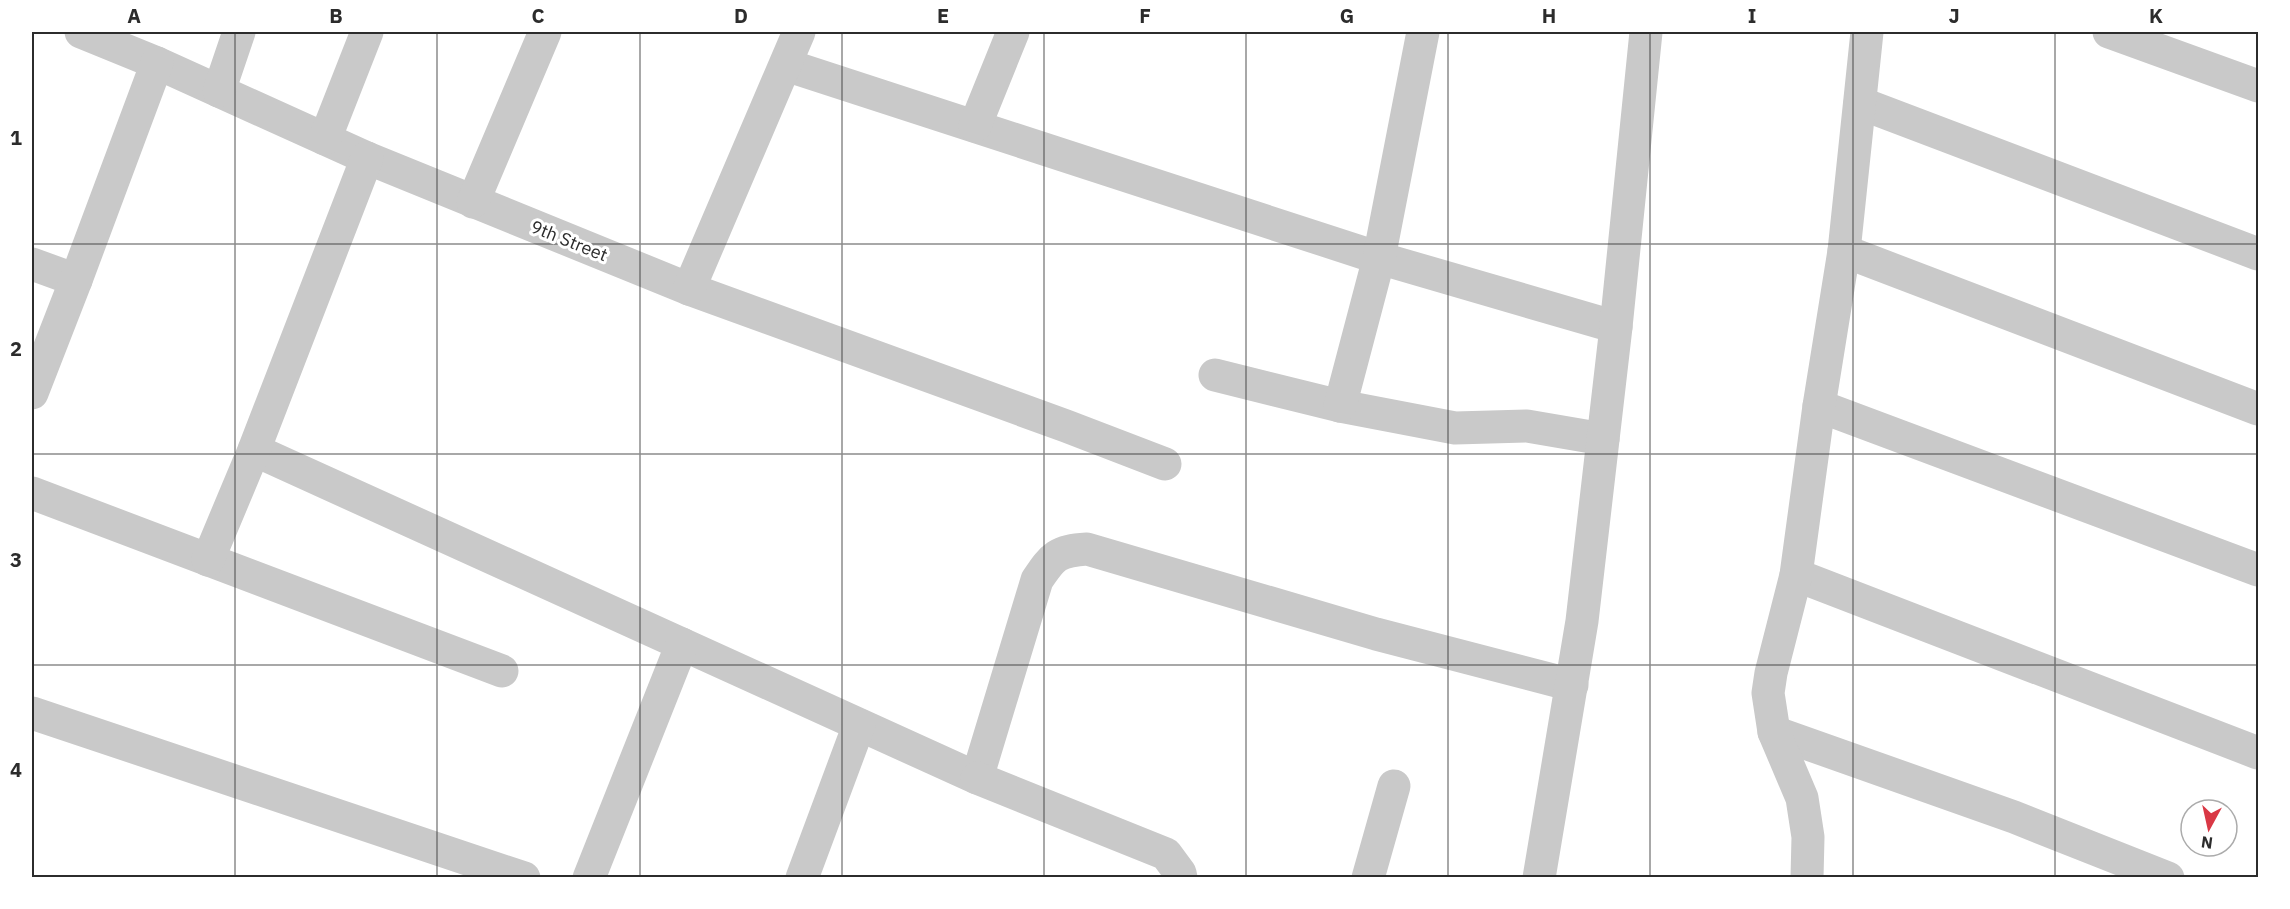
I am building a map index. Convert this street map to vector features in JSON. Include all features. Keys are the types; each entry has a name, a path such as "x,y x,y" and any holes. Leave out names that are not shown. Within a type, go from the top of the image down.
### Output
{"street":[{"name":"9th Street","path":"81,32 157,63 367,158 688,290 1166,464"},
{"path":"219,91 239,32"},
{"path":"325,140 367,32"},
{"path":"473,202 544,32"},
{"path":"688,290 799,32"},
{"path":"975,126 1012,32"},
{"path":"1340,406 1379,258 1423,32"},
{"path":"1539,878 1582,621 1616,327 1646,32"},
{"path":"1808,878 1808,837 1802,798 1774,732 1768,693 1771,672 1796,575 1819,406 1844,251 1867,32"},
{"path":"2109,32 2259,86"},
{"path":"32,393 157,63"},
{"path":"786,65 1379,258 1616,327"},
{"path":"1860,103 2259,254"},
{"path":"208,560 254,450 367,158"},
{"path":"1844,251 2259,409"},
{"path":"32,264 76,280"},
{"path":"1215,375 1340,406 1455,428 1527,426 1603,439"},
{"path":"1819,406 2259,570"},
{"path":"254,450 977,778 1166,854 1180,873 1181,878"},
{"path":"32,493 502,670"},
{"path":"977,778 1037,580 1049,562 1065,551 1087,549 1376,634 1572,685"},
{"path":"1796,575 2259,753"},
{"path":"589,878 682,644"},
{"path":"32,713 524,878"},
{"path":"802,878 859,724"},
{"path":"1774,732 2014,817 2168,878"},
{"path":"1368,878 1394,786"}]}
